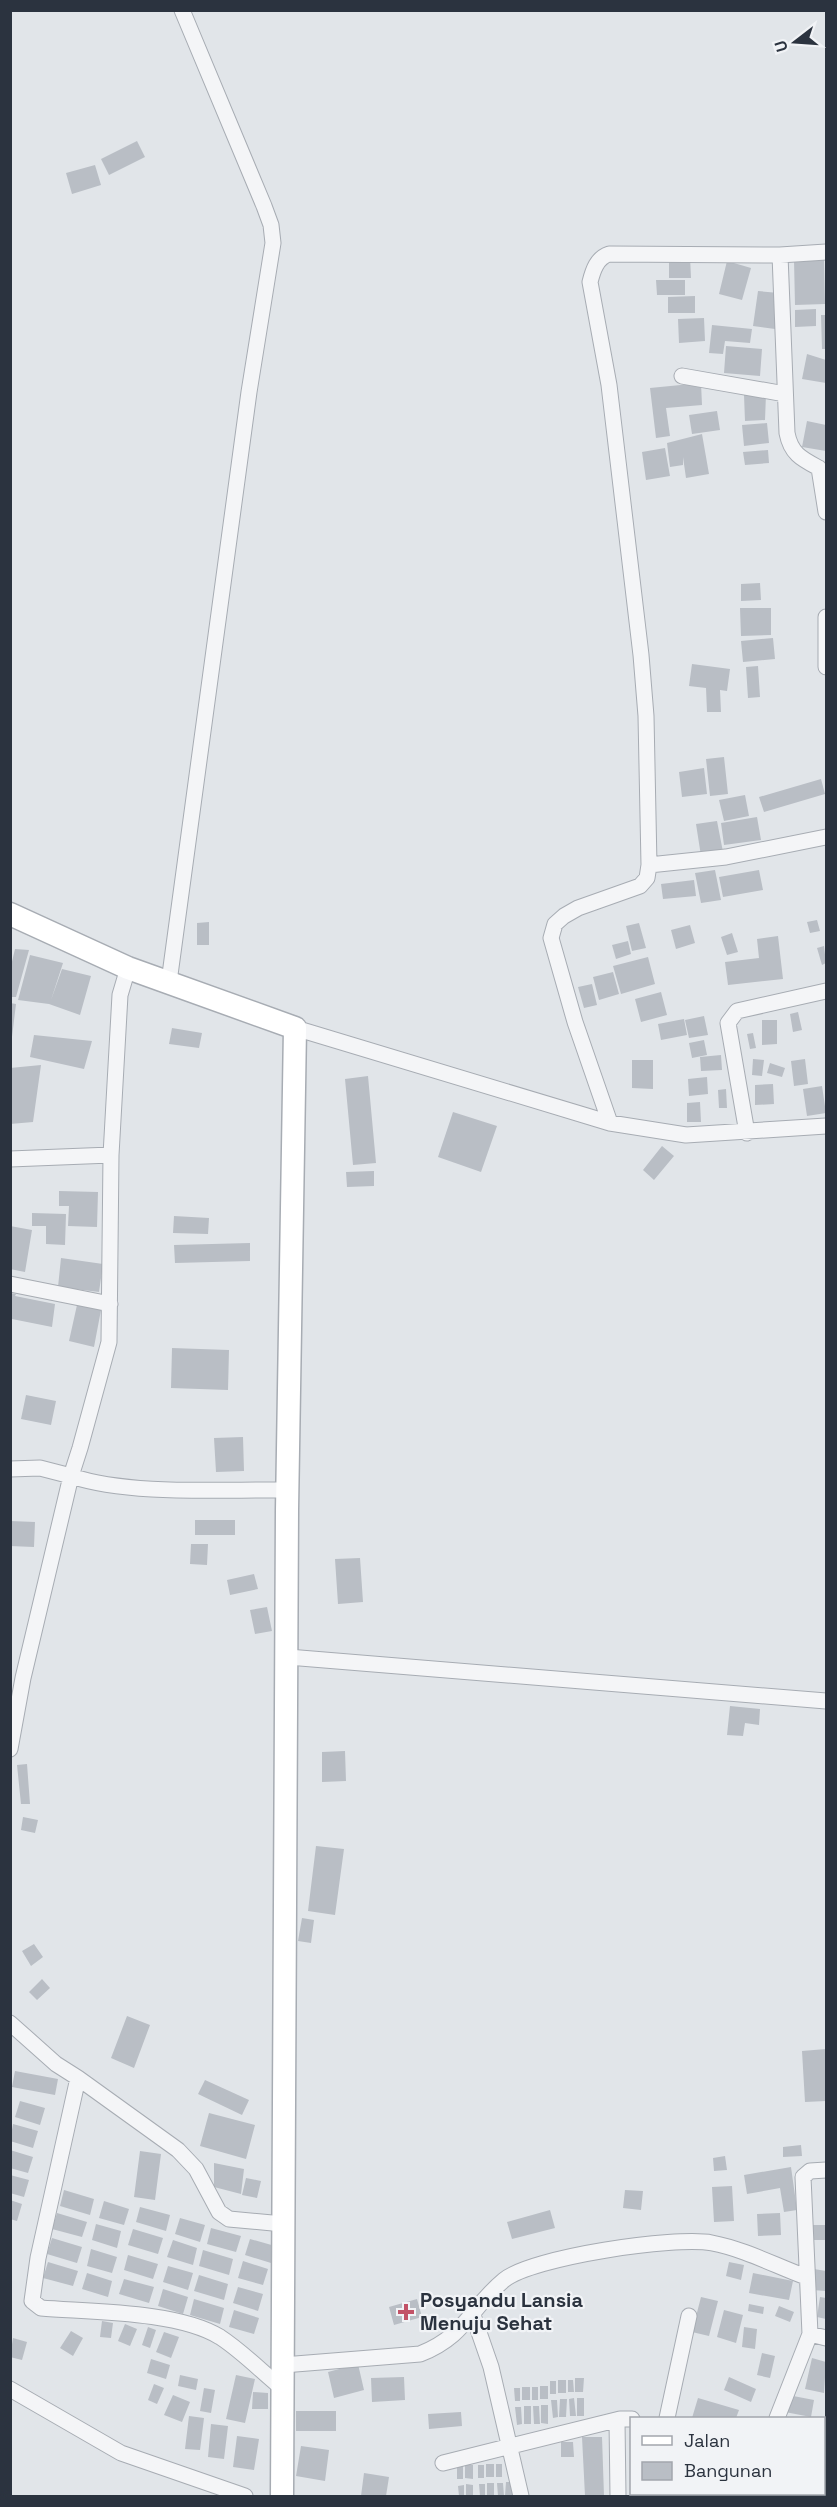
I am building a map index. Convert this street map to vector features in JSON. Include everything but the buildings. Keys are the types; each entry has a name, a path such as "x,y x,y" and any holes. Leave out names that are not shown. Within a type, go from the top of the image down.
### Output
{"street":[{"path":"169,982 249,392 273,243 271,225 264,206 182,10"},
{"path":"610,1124 575,1022 551,938 555,924 564,916 578,908 640,886 647,878 649,865 646,716 641,655 609,385 590,282 601,257 609,254 780,255 826,252"},
{"path":"780,255 787,434 796,456 823,469 826,512"},
{"path":"682,376 785,394"},
{"path":"826,617 826,667"},
{"path":"649,865 726,857 826,837"},
{"path":"10,914 128,968 295,1028 610,1124 686,1135 747,1133 826,1126"},
{"path":"10,1749 23,1678 70,1476 109,1342 111,1155 120,995 128,968"},
{"path":"747,1133 728,1023 731,1016 737,1011 826,991"},
{"path":"282,2496 288,1490 295,1028"},
{"path":"10,1159 111,1155"},
{"path":"10,1284 110,1304"},
{"path":"10,1469 40,1468 100,1484 173,1489 288,1490"},
{"path":"288,1658 826,1701"},
{"path":"10,2023 56,2064 178,2150 196,2169 219,2212 229,2219 283,2224"},
{"path":"78,2078 38,2258 32,2301 40,2308 170,2319 196,2326 220,2337 284,2390"},
{"path":"777,2417 810,2334 803,2177 810,2171 826,2170"},
{"path":"283,2365 420,2354 436,2348 451,2338 492,2291 517,2271 548,2260 662,2242 711,2243 806,2277"},
{"path":"473,2315 491,2367 521,2496"},
{"path":"667,2417 689,2316"},
{"path":"810,2334 826,2338"},
{"path":"10,2389 121,2453 245,2496"},
{"path":"442,2463 624,2420 618,2496"}],"place":[{"name":"Posyandu Lansia Menuju Sehat","path":"406,2312"}]}
